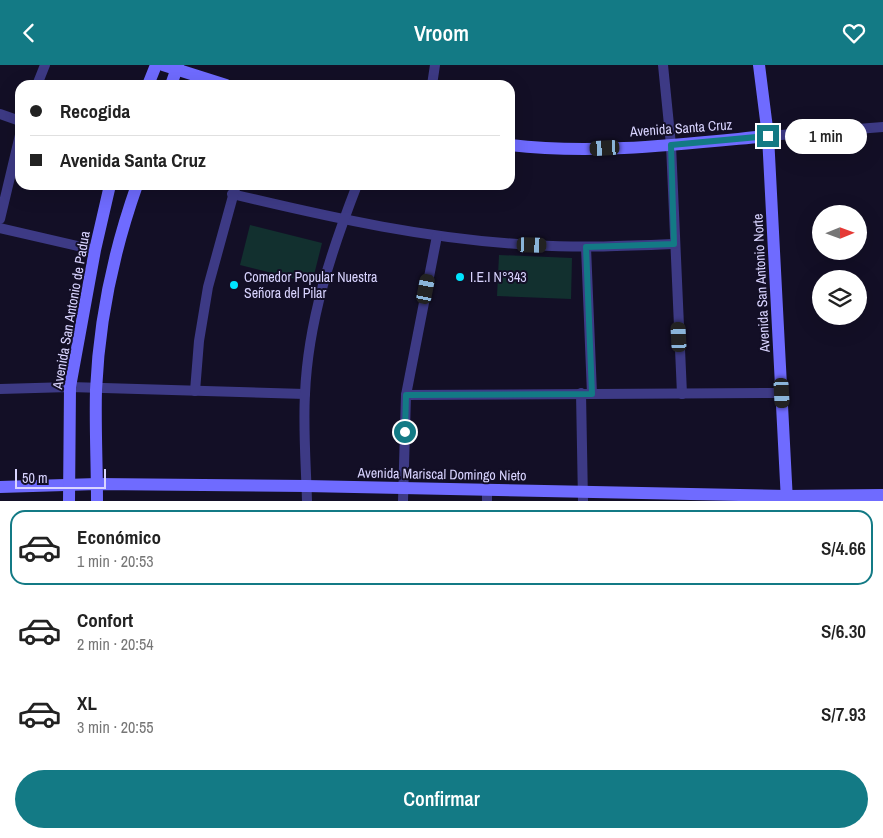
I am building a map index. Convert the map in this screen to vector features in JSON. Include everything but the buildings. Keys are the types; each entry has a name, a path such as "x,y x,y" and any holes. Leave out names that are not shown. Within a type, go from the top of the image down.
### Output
{"street":[{"path":"39,80 45,65"},
{"path":"150,80 156,65"},
{"path":"163,65 178,67 213,80"},
{"path":"433,80 435,65"},
{"path":"663,65 671,145 682,394"},
{"name":"Avenida San Antonio Norte","path":"758,65 768,136 787,498"},
{"path":"173,80 178,67"},
{"path":"0,113 15,119"},
{"name":"Avenida Santa Cruz","path":"515,145 589,149 671,145 883,127"},
{"path":"0,219 15,156"},
{"name":"Avenida San Antonio de Padua","path":"69,501 70,387 95,250 109,190"},
{"path":"97,501 96,389 105,308 125,218 134,190"},
{"path":"195,391 199,341 208,287 234,190"},
{"path":"237,190 343,221 437,236 532,245 586,247 674,244"},
{"path":"306,501 305,394 311,335 324,278 355,190"},
{"path":"0,228 95,250"},
{"path":"403,494 406,395 437,236"},
{"path":"583,495 586,393 586,247"},
{"path":"0,389 70,387 305,394"},
{"path":"406,395 782,393"},
{"name":"Avenida Mariscal Domingo Nieto","path":"0,487 97,484 306,486 403,494 446,495 787,498 883,495"}],"green space":[{"path":"250,225 322,243 312,283 240,265"},
{"path":"499,255 572,258 571,299 497,296"}],"place":[{"name":"I.E.I N°343","path":"460,277"},
{"name":"Comedor Popular Nuestra Señora del Pilar","path":"234,285"}],"route":[{"path":"405,432 406,395 592,394 586,247 674,244 671,145 768,136"}]}
